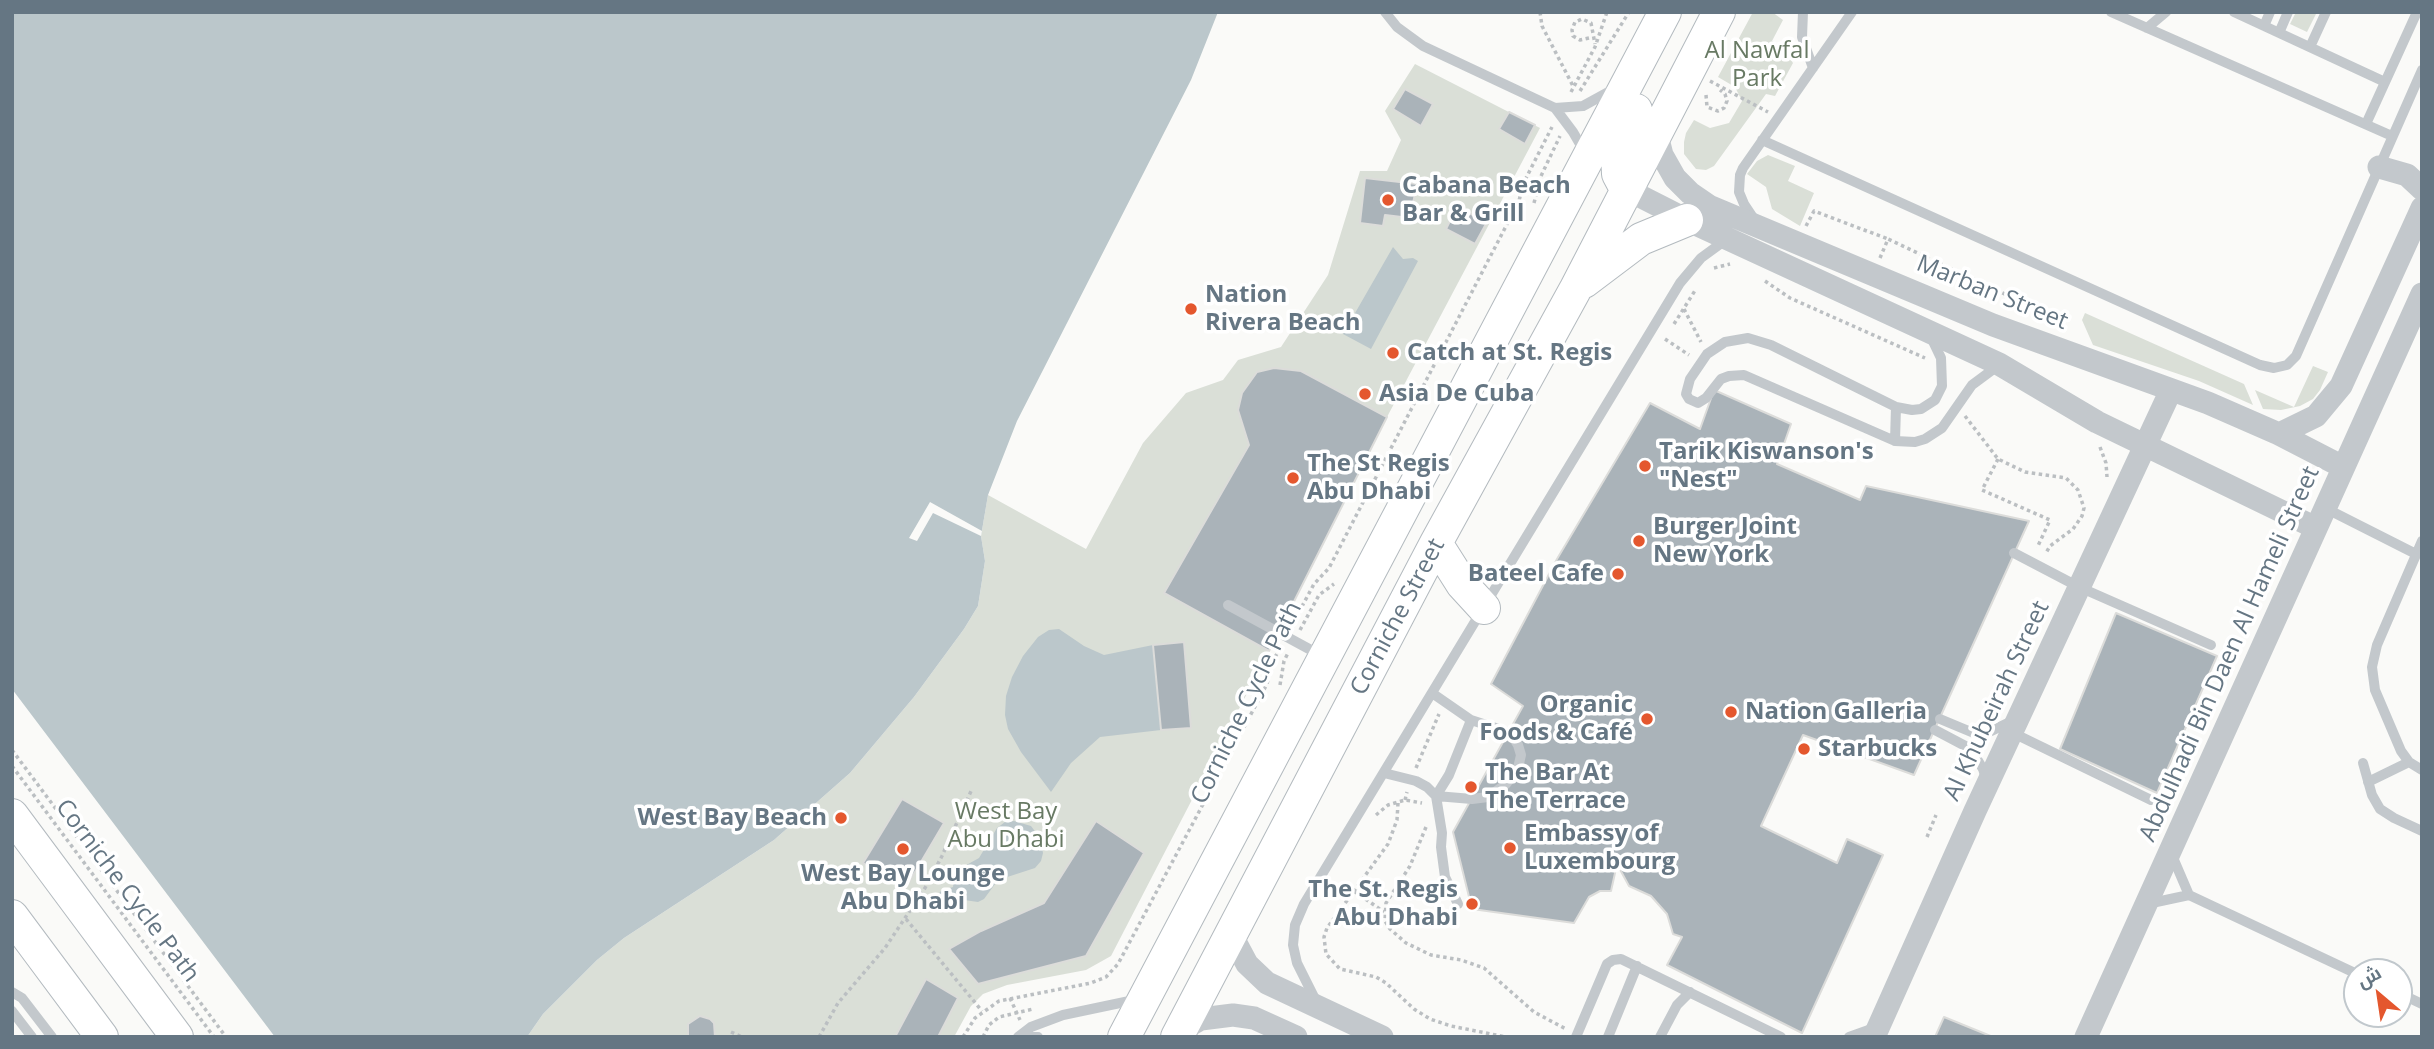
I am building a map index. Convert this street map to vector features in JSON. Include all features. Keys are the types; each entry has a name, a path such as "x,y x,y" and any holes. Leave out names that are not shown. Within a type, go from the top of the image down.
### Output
{"main road":[{"name":"Corniche Street","path":"1124,1037 1665,12"},
{"path":"1626,189 1616,165 1619,144 1687,12"},
{"name":"Corniche Street","path":"1179,1033 1436,544 1575,290 1719,12"},
{"path":"1575,290 1615,256 1641,239 1687,220"},
{"path":"1436,544 1458,578 1483,608"},
{"path":"12,815 177,1037"},
{"path":"12,916 102,1037"}],"street":[{"name":"Marban Street","path":"1656,131 1662,155 1681,186 1709,206 1993,325 2171,390 2279,434 2343,467"},
{"path":"2379,167 2407,175 2422,189"},
{"path":"1626,189 1727,239 1999,365 2144,446 2320,518"},
{"name":"Abdulhadi Bin Daen Al Hameli Street","path":"2279,434 2316,416 2342,386 2422,208"},
{"name":"Abdulhadi Bin Daen Al Hameli Street","path":"2085,1037 2422,294"},
{"name":"Al Khubeirah Street","path":"1877,1031 2015,725 2171,390"},
{"path":"1231,934 1240,955 1256,975 1279,990 1382,1037"},
{"path":"1179,1033 1200,1019 1233,1015 1254,1018 1296,1037"}],"lane":[{"path":"1385,12 1397,27 1423,46 1558,110 1579,140 1587,159"},
{"path":"1803,12 1801,37 1813,68"},
{"path":"1762,229 1744,205 1739,183 1743,168 1852,12"},
{"path":"2111,12 2392,136"},
{"path":"2147,28 2166,12"},
{"path":"2234,12 2385,82"},
{"path":"2264,26 2270,12"},
{"path":"2279,33 2288,12"},
{"path":"2310,47 2326,12"},
{"path":"2366,124 2417,12"},
{"path":"1762,140 2260,365 2274,368 2287,365 2296,356 2422,70"},
{"path":"1558,110 1592,103 1630,78"},
{"path":"1320,1009 1295,954 1295,925 1304,904 1680,283 1704,255 1727,239"},
{"path":"1928,332 1938,348 1943,367 1942,386 1935,400 1921,409 1896,407 1760,340 1736,339 1725,342 1703,358 1686,389 1693,402 1703,401 1721,379 1744,375 1895,441 1915,442 1934,434 1949,420 1972,385 1999,365"},
{"path":"1895,441 1896,407"},
{"path":"2320,518 2416,554"},
{"path":"2422,541 2377,645 2372,667 2375,690 2401,751 2409,762 2422,770"},
{"path":"2014,553 2079,587 2211,645"},
{"path":"1228,605 1324,658"},
{"path":"1432,693 1471,720 1505,731 1513,737 1521,755 1518,768 1506,785 1488,797 1472,799 1436,796"},
{"path":"1940,719 1976,734 2015,725 2151,800"},
{"path":"1436,796 1449,775 1471,720"},
{"path":"1935,730 1971,749 1988,784"},
{"path":"2368,782 2409,762"},
{"path":"2363,763 2375,802 2380,809 2422,831"},
{"path":"1384,773 1427,787 1436,796 1442,833 1443,870 1458,904"},
{"path":"2170,851 2189,895"},
{"path":"2146,904 2189,895 2343,967"},
{"path":"1580,1035 1607,964 1621,959 1781,1037"},
{"path":"1608,1037 1637,966"},
{"path":"12,992 22,998 52,1037"},
{"path":"1660,1037 1672,1012 1689,992"},
{"path":"1021,1035 1046,1020 1145,998"},
{"path":"12,1011 32,1037"},
{"path":"1849,1037 1877,1031"},
{"path":"1021,1035 1038,1037"}],"path":[{"path":"1540,12 1542,26 1573,87"},
{"path":"963,1037 969,1025 982,1011 1009,998 1091,983 1106,976 1118,964 1267,684 1272,663 1290,639 1314,584 1329,568 1519,201 1523,184 1558,110 1595,47 1607,12"},
{"path":"1558,110 1580,91 1629,12"},
{"path":"1588,38 1580,40 1573,36 1572,27 1578,20 1584,19 1591,23 1595,47"},
{"path":"1707,80 1770,113"},
{"path":"1705,98 1709,109 1721,110 1727,101 1720,90"},
{"path":"1534,206 1541,176 1561,134 1558,110"},
{"path":"1804,230 1814,211 1888,239 2007,295"},
{"path":"1873,273 1888,239"},
{"path":"1712,269 1729,264 1738,265"},
{"path":"1763,279 1790,298 1943,367"},
{"path":"1672,327 1700,282"},
{"path":"1684,309 1703,358"},
{"path":"1662,344 1665,339 1703,358"},
{"path":"1969,407 1965,416 1998,459 2025,472 2066,478 2082,498 2084,508 2078,523 2050,546 2043,556"},
{"path":"2096,442 2106,463 2105,486"},
{"path":"1998,459 1982,491 2050,520 2035,552"},
{"name":"Corniche Cycle Path","path":"1275,695 1281,683 1290,639 1319,595 1339,580"},
{"path":"1411,780 1444,701"},
{"path":"12,750 226,1037"},
{"name":"Corniche Cycle Path","path":"12,766 214,1037"},
{"path":"820,1037 838,1003 863,976 906,919 943,856 972,789"},
{"path":"1375,816 1388,805 1413,800 1421,802 1427,810"},
{"path":"1398,802 1397,820 1388,844 1330,922 1324,937 1326,954 1334,965 1346,972 1376,977 1430,1019 1506,1037"},
{"path":"1927,837 1936,815"},
{"path":"1428,817 1416,854 1386,904 1384,912 1390,929 1406,943 1431,956 1461,960 1484,968 1534,1012 1580,1035"},
{"path":"1354,891 1384,912"},
{"path":"906,919 982,1011"},
{"path":"1009,998 1021,1035"},
{"path":"983,1037 993,1021 1041,1008"},
{"path":"731,1032 742,1037"}],"green space":[{"name":"Al Nawfal Park","path":"1753,12 1772,12 1783,20 1772,41 1781,46 1793,63 1775,96 1766,94 1714,166 1706,170 1696,169 1684,154 1686,133 1694,120 1710,128 1729,123 1742,101 1735,87 1718,77"},
{"path":"2296,12 2317,12 2307,32 2290,24"},
{"name":"West Bay Abu Dhabi","path":"1415,64 1540,128 1387,417 1301,371 1274,368 1257,372 1242,393 1238,410 1249,445 1164,593 1269,651 1111,956 1086,970 1007,985 983,994 971,1006 954,1037 527,1037 543,1014 597,960 624,938 774,840 850,773 914,697 978,606 985,561 981,536 988,495 1086,549 1143,443 1186,393 1223,380 1238,360 1281,347 1328,275 1360,171 1387,171 1401,140 1385,111"},
{"path":"1768,155 1795,166 1788,181 1814,193 1800,226 1772,209 1766,187 1747,174 1757,161"},
{"path":"2085,313 2244,384 2253,405 2199,381 2093,345 2082,320"},
{"path":"2313,366 2328,372 2313,399 2300,406 2281,410 2263,409 2255,390 2294,407"}],"shaded area":[{"path":"12,12 1218,12 1191,80 1017,421 988,495 981,536 985,561 978,606 914,697 850,773 774,840 624,938 597,960 543,1014 527,1037 275,1037 12,689"},
{"path":"1393,247 1403,259 1413,258 1418,261 1371,349 1343,334"},
{"path":"1059,629 1084,646 1104,655 1153,645 1161,730 1100,737 1071,763 1051,792 1021,752 1008,729 1005,715 1006,696 1023,656 1038,637 1049,630"},
{"path":"1014,821 1031,826 1040,838 1043,853 1041,861 1035,868 998,880 984,899 978,902 964,900 953,911 946,912 940,908 936,904 936,897 941,891 953,887 954,878 961,868 979,858 997,828 1005,822"}],"pier":[{"path":"930,502 982,531 981,536 933,513 917,541 909,538"}],"building":[{"path":"1405,89 1433,104 1421,126 1393,109"},
{"path":"1509,112 1535,125 1525,144 1499,129"},
{"name":"Cabana Beach Bar & Grill","path":"1365,178 1417,184 1410,218 1385,215 1383,226 1360,223"},
{"path":"1457,207 1487,222 1475,244 1446,229"},
{"name":"The St Regis Abu Dhabi","path":"1274,368 1301,371 1387,417 1269,651 1164,593 1249,445 1238,410 1242,393 1257,372"},
{"name":"Nation Galleria","path":"1714,390 1791,424 1777,464 1860,500 1866,486 2029,521 1914,775 1803,735 1761,826 1837,863 1847,839 1883,855 1802,1033 1667,965 1682,937 1673,934 1667,914 1651,896 1629,886 1617,864 1611,891 1600,891 1589,897 1574,923 1472,909 1453,832 1523,706 1491,684 1557,559 1650,403 1700,429"},
{"path":"2116,613 2217,656 2157,793 2060,749"},
{"path":"1184,642 1191,728 1161,730 1153,645"},
{"path":"902,799 944,823 905,889 863,863"},
{"path":"1096,821 1144,853 1086,956 978,984 949,949 981,931 1044,903"},
{"path":"926,979 958,998 938,1037 895,1037"},
{"path":"700,1016 714,1023 715,1037 688,1037 688,1024"},
{"path":"1944,1017 1993,1037 1935,1037"}],"place":[{"name":"Cabana Beach Bar & Grill","path":"1388,200"},
{"name":"Nation Rivera Beach","path":"1191,309"},
{"name":"Catch at St. Regis","path":"1393,353"},
{"name":"Asia De Cuba","path":"1365,394"},
{"name":"Tarik Kiswanson's \"Nest\"","path":"1645,466"},
{"name":"The St Regis Abu Dhabi","path":"1293,478"},
{"name":"Burger Joint New York","path":"1639,541"},
{"name":"Bateel Cafe","path":"1618,574"},
{"name":"Nation Galleria","path":"1731,712"},
{"name":"Organic Foods & Café","path":"1647,719"},
{"name":"Starbucks","path":"1804,749"},
{"name":"The Bar At The Terrace","path":"1471,787"},
{"name":"West Bay Beach","path":"841,818"},
{"name":"Embassy of Luxembourg","path":"1510,848"},
{"name":"West Bay Lounge Abu Dhabi","path":"903,849"},
{"name":"The St. Regis Abu Dhabi","path":"1472,904"}]}
